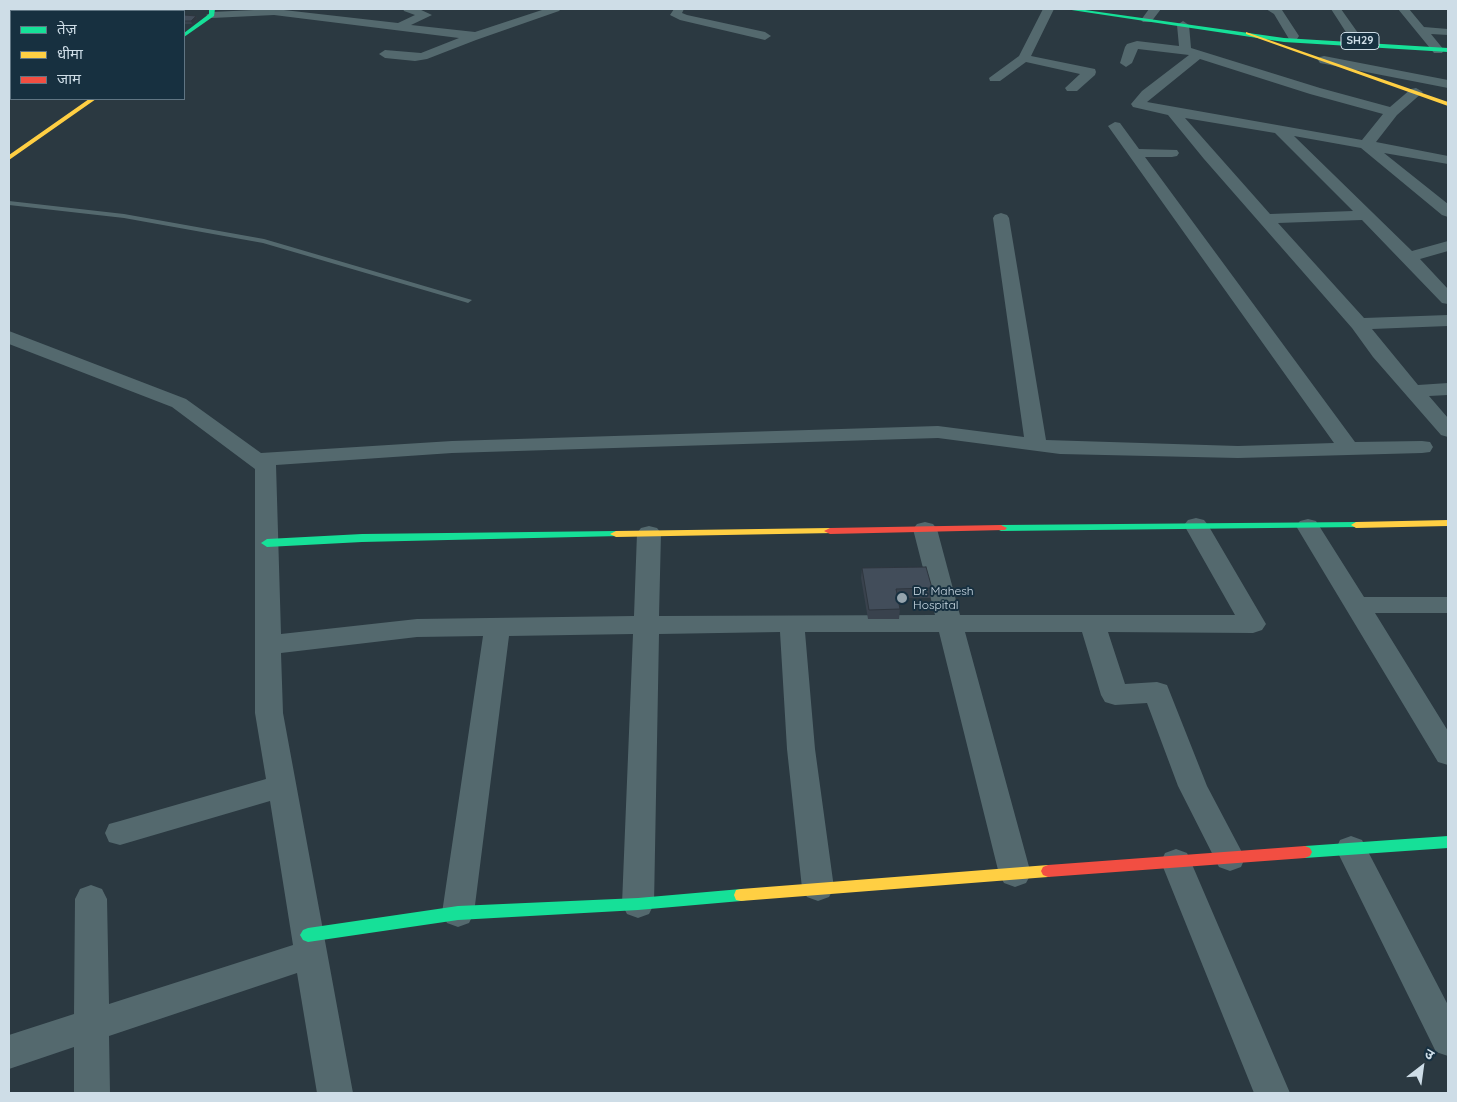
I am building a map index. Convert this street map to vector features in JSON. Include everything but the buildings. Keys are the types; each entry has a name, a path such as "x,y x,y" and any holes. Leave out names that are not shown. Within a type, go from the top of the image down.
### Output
{"street":[{"path":"399,26 426,16 408,9"},
{"path":"385,54 415,58 423,56 555,9"},
{"path":"678,9 676,15 684,18 765,36"},
{"path":"995,78 1024,58 1048,9"},
{"name":"SH29","path":"1068,9 1248,34 1357,40 1442,48"},
{"path":"1147,20 1155,9"},
{"path":"1271,9 1280,15 1293,36"},
{"path":"1336,9 1357,40"},
{"path":"1403,9 1420,30 1442,48"},
{"path":"185,34 212,12 274,12 476,36"},
{"path":"342,20 363,12"},
{"path":"1183,25 1191,53"},
{"path":"1420,30 1448,32"},
{"path":"1248,34 1448,104"},
{"path":"1271,36 1284,40 1442,48"},
{"path":"1126,63 1131,52 1130,47 1136,46 1191,53 1267,74 1315,91 1392,112"},
{"path":"1191,53 1138,104 1173,112 1448,160"},
{"path":"1024,58 1090,72 1072,88"},
{"path":"1324,60 1448,84"},
{"path":"1366,145 1392,112 1416,92"},
{"path":"9,158 92,100"},
{"path":"1173,112 1358,324 1380,353 1448,431"},
{"path":"1115,126 1348,448"},
{"path":"1279,129 1409,257 1448,299"},
{"path":"1366,145 1448,212"},
{"path":"1134,153 1172,152"},
{"path":"1265,219 1367,215"},
{"path":"1002,218 1036,445"},
{"path":"1409,257 1448,246"},
{"path":"1358,324 1448,320"},
{"path":"9,337 179,402 266,467 269,713 335,1093"},
{"path":"1414,391 1448,389"},
{"path":"257,460 452,447 938,432 1060,448 1238,452 1422,447"},
{"path":"267,543 362,538 649,533 1196,524 1308,526 1448,523"},
{"path":"268,645 417,628 792,623 1253,624 1196,524"},
{"path":"1308,526 1448,754"},
{"path":"925,529 1016,874"},
{"path":"638,904 649,533"},
{"path":"1356,605 1444,610"},
{"path":"792,623 802,749 818,888"},
{"path":"1092,624 1115,695 1156,692 1193,786 1230,858"},
{"path":"458,913 497,628"},
{"path":"120,833 282,786"},
{"path":"9,1052 92,1025 309,945 458,913 638,904 818,888 1448,842"},
{"path":"1351,849 1448,1040"},
{"path":"1176,862 1272,1093"},
{"path":"91,899 92,1093"}],"lane":[{"path":"9,203 124,216 264,241 468,300"}],"traffic: fast":[{"path":"185,34 212,15 212,9"},
{"path":"1068,9 1284,40 1448,50"},
{"path":"1001,528 1356,525"},
{"path":"267,543 362,538 616,534"},
{"path":"1305,852 1448,842"},
{"path":"308,935 458,913 638,904 741,895"}],"traffic: slow":[{"path":"1248,33 1448,104"},
{"path":"9,158 92,100"},
{"path":"1356,525 1448,523"},
{"path":"616,534 830,531"},
{"path":"741,895 1048,871"}],"traffic: jam":[{"path":"830,531 1001,528"},
{"path":"1048,871 1305,852"}],"place":[{"name":"Dr. Mahesh Hospital","path":"902,598"}]}
